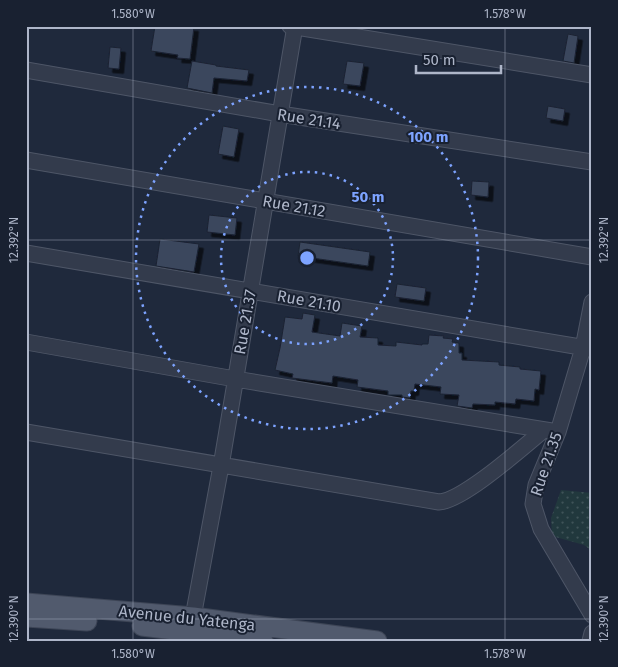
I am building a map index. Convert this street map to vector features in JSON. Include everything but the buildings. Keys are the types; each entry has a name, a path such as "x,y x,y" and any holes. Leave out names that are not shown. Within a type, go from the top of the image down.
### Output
{"main road":[{"name":"Avenue du Yatenga","path":"26,603 264,641"},
{"name":"Avenue du Yatenga","path":"26,617 191,630 377,641"}],"street":[{"path":"294,26 592,75"},
{"name":"Rue 21.37","path":"191,630 221,466 294,26"},
{"name":"Rue 21.14","path":"26,70 280,114 592,162"},
{"name":"Rue 21.12","path":"26,160 592,256"},
{"name":"Rue 21.10","path":"26,253 588,349"},
{"name":"Rue 21.35","path":"592,302 588,349 551,431 536,485 533,504 541,529 592,615"},
{"path":"26,342 235,379 551,431"},
{"path":"26,432 445,502 470,488 551,431"},
{"path":"590,641 592,633"}],"green space":[{"path":"561,490 592,493 592,551 584,545 552,536 551,518"}]}
